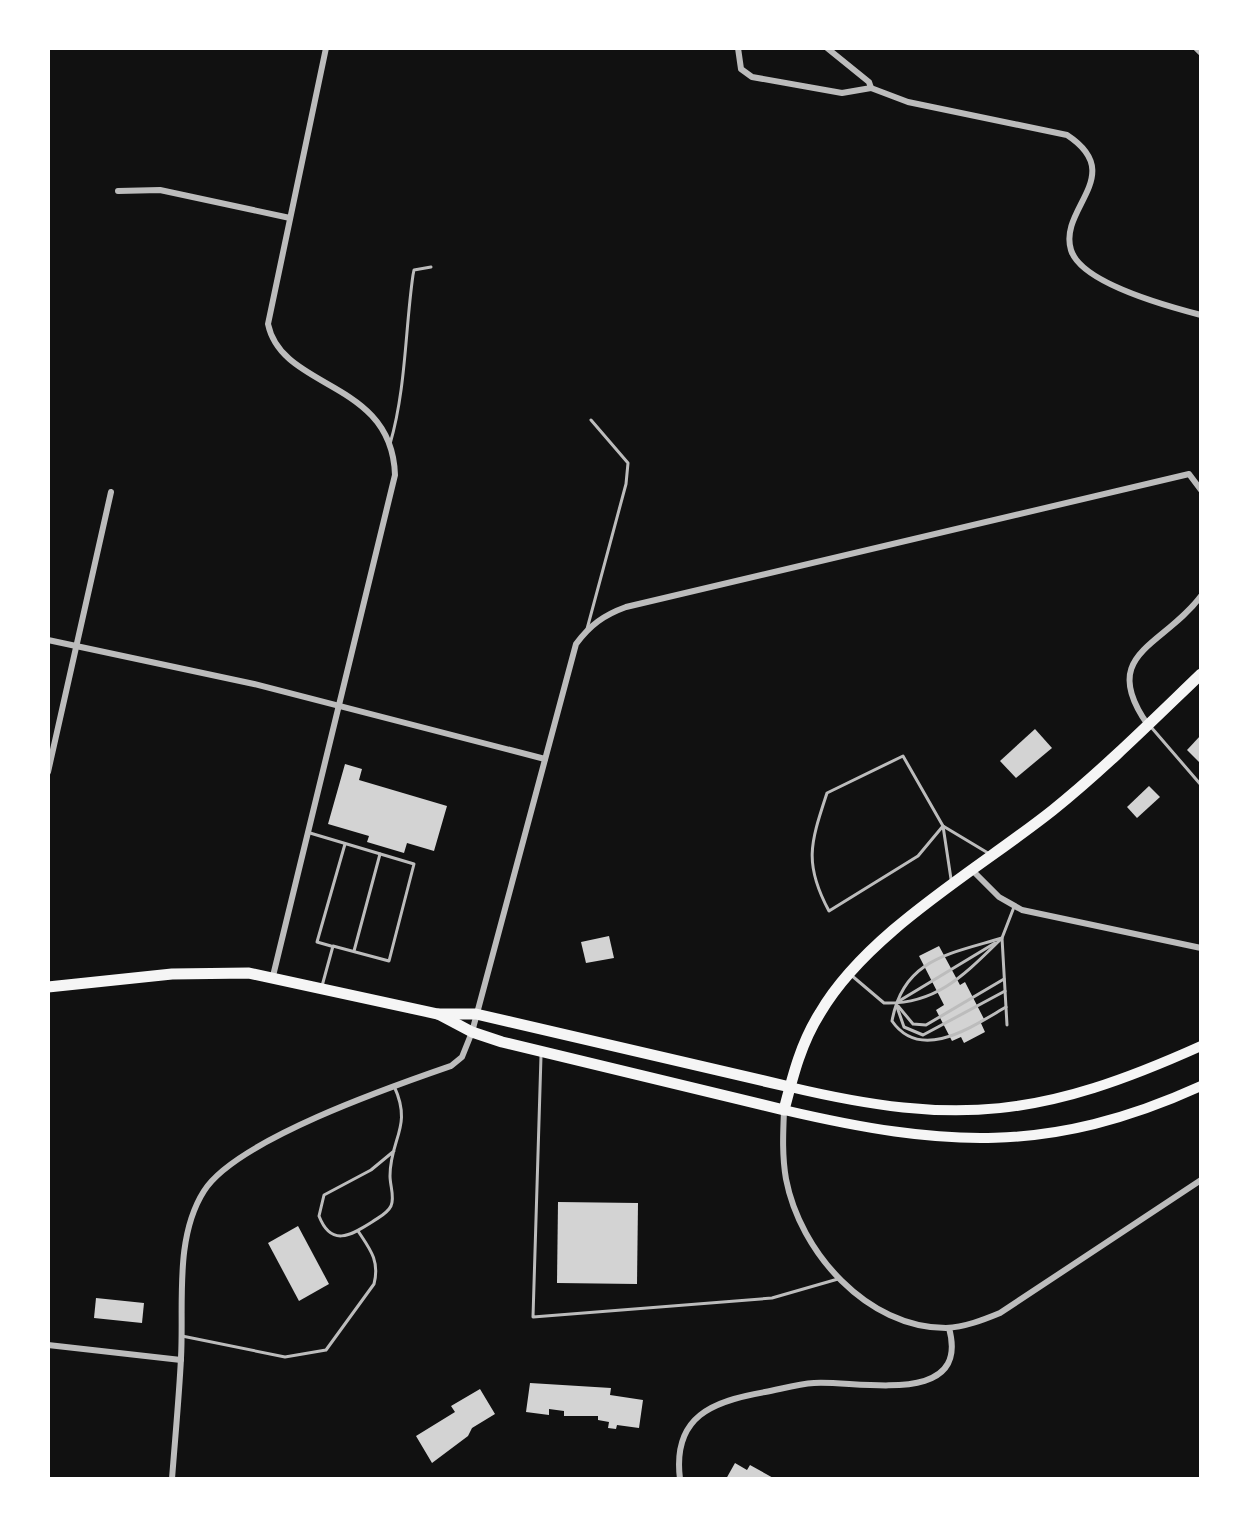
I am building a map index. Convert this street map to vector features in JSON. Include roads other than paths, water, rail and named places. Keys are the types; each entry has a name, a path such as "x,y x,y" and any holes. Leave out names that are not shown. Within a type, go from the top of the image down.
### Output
{"highway":[{"path":"438,1014 472,1032 541,1052 784,1110 809,1032 848,973 893,930 1068,797 1201,674"},
{"path":"48,987 197,972 273,976 438,1014 476,1014 790,1087"}],"main road":[{"path":"790,1087 912,1110 969,1112 1008,1109 1078,1095 1201,1046"},
{"path":"784,1110 918,1137 1010,1139 1087,1128 1125,1117 1201,1086"}],"street":[{"path":"273,976 395,475 390,444 364,407 285,355 270,335 269,309 326,48"},
{"path":"738,48 741,69 752,77 842,93 871,88 908,102 1067,135 1077,142 1093,169 1092,183 1069,234 1071,253 1082,266 1121,289 1201,315"},
{"path":"827,48 869,82 871,88"},
{"path":"1196,48 1201,53"},
{"path":"118,191 160,190 290,218"},
{"path":"172,1479 181,1360 184,1253 192,1218 204,1190 218,1175 256,1149 318,1117 451,1066 462,1057 472,1032 576,644 587,629 606,614 626,607 1189,474 1201,490"},
{"path":"48,772 111,492"},
{"path":"1148,725 1128,690 1127,674 1136,660 1201,596"},
{"path":"48,640 340,705 545,759"},
{"path":"973,871 1014,907 1033,914 1201,948"},
{"path":"784,1110 782,1139 786,1182 801,1222 838,1279 886,1312 916,1324 949,1328 982,1321 1018,1303 1201,1180"},
{"path":"680,1479 681,1444 690,1422 705,1409 733,1397 814,1383 901,1385 926,1380 950,1363 954,1346 949,1328"},
{"path":"48,1345 181,1360"}],"lane":[{"path":"390,444 403,393 403,350 414,270 431,267"},
{"path":"587,629 626,484 628,463 591,420"},
{"path":"1148,725 1201,785"},
{"path":"943,826 918,856 829,911 816,888 810,844 827,793 903,756 943,826 952,887"},
{"path":"943,826 993,856"},
{"path":"308,832 414,864 389,961 317,942 345,844"},
{"path":"354,952 380,854"},
{"path":"1007,1025 1002,938 1014,907"},
{"path":"1002,938 944,955 910,975 895,1003 892,1021 904,1036 920,1042 935,1041 1006,1007"},
{"path":"895,1003 1002,938"},
{"path":"848,973 884,1003 923,1000 957,981 1002,938"},
{"path":"322,986 333,946"},
{"path":"895,1003 913,1024 926,1025 1004,979"},
{"path":"895,1003 904,1027 923,1035 1005,991"},
{"path":"541,1052 533,1317 772,1298 838,1279"},
{"path":"394,1086 404,1116 390,1175 392,1203 387,1212 358,1231 341,1238 330,1234 319,1216 319,1203 324,1195 371,1170 394,1151"},
{"path":"182,1336 285,1357 326,1350 374,1284 377,1271 372,1253 358,1231"}]}
